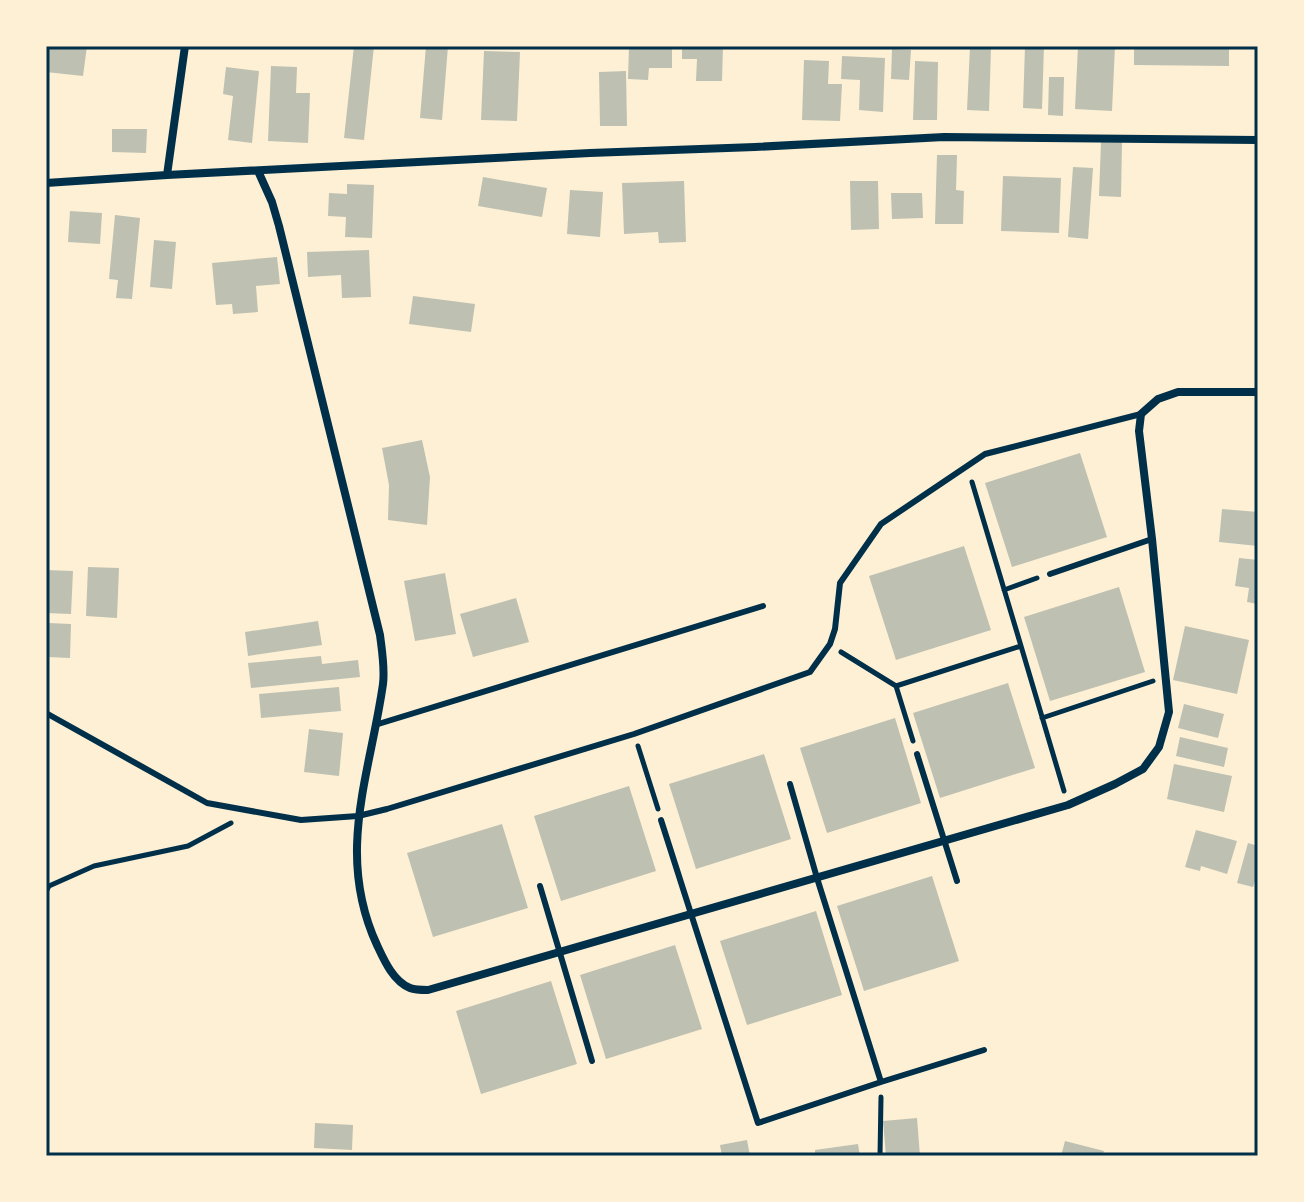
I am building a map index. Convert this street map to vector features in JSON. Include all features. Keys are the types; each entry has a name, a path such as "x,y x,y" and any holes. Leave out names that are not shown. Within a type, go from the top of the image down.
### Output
{"street":[{"path":"167,175 185,46"},
{"path":"46,183 944,137 1258,140"},
{"path":"258,171 279,226 380,635 383,680 358,816 356,870 370,929 385,962 396,977 410,988 428,990 1068,805 1143,769 1159,747 1169,712 1139,431 1141,414 1158,399 1178,392 1258,392"}],"lane":[{"path":"46,713 207,803 301,820 358,816 387,809 634,734 810,672 830,644 835,629 840,583 881,524 985,454 1141,414"},
{"path":"1050,574 1152,539"},
{"path":"375,725 763,606"},
{"path":"917,754 957,881"},
{"path":"790,784 881,1082"},
{"path":"661,820 758,1123 984,1050"},
{"path":"540,886 592,1061"}],"path":[{"path":"967,467 1068,805"},
{"path":"1004,590 1050,574"},
{"path":"830,644 896,686 917,754"},
{"path":"896,686 1021,646"},
{"path":"1042,718 1165,677"},
{"path":"634,734 661,820"},
{"path":"46,892 49,886 94,866 188,846 253,811"},
{"path":"880,1156 881,1082"}],"building":[{"path":"46,46 87,46 83,76 46,72"},
{"path":"354,46 374,46 364,140 344,138"},
{"path":"426,46 448,46 442,120 420,118"},
{"path":"629,46 672,46 672,68 649,68 648,80 628,79"},
{"path":"682,46 723,46 722,81 696,81 697,59 682,59"},
{"path":"1025,46 1044,46 1042,109 1023,108"},
{"path":"1078,46 1115,46 1112,111 1075,109"},
{"path":"1134,46 1229,46 1229,66 1134,65"},
{"path":"970,47 991,48 989,111 967,110"},
{"path":"892,49 911,50 909,80 891,79"},
{"path":"484,51 520,52 517,121 481,120"},
{"path":"842,56 885,58 883,112 859,110 860,80 841,79"},
{"path":"804,60 829,61 828,84 842,84 840,121 802,120"},
{"path":"915,61 938,62 937,120 913,120"},
{"path":"271,66 297,67 296,93 310,93 308,143 268,141"},
{"path":"226,67 259,71 252,143 228,140 233,96 223,94"},
{"path":"626,71 627,126 600,126 599,72"},
{"path":"1049,77 1064,77 1063,116 1048,115"},
{"path":"112,129 147,129 146,153 112,152"},
{"path":"1101,142 1122,142 1121,197 1099,196"},
{"path":"937,155 957,155 956,190 964,191 963,224 935,224"},
{"path":"1073,167 1093,168 1088,239 1068,237"},
{"path":"1003,176 1061,178 1059,233 1001,231"},
{"path":"483,177 547,188 542,217 478,206"},
{"path":"684,181 686,242 659,243 658,232 624,234 622,183"},
{"path":"850,181 878,181 879,229 851,230"},
{"path":"347,184 374,185 372,238 345,237 346,217 328,216 329,193 347,194"},
{"path":"570,190 603,192 600,237 567,234"},
{"path":"891,193 922,193 923,218 892,219"},
{"path":"70,211 102,213 100,244 68,242"},
{"path":"115,215 140,218 132,299 116,298 118,280 109,279"},
{"path":"154,240 176,242 172,289 150,287"},
{"path":"369,250 371,297 342,298 341,275 308,277 307,252"},
{"path":"277,257 280,284 256,286 258,312 233,314 232,304 216,305 212,263"},
{"path":"413,296 475,304 471,332 409,324"},
{"path":"422,440 430,477 427,525 388,520 389,485 382,448"},
{"path":"1080,453 1107,537 1012,567 985,483"},
{"path":"1222,509 1258,512 1258,546 1219,542"},
{"path":"964,546 991,630 896,660 869,576"},
{"path":"1239,558 1258,560 1258,604 1247,602 1249,588 1235,586"},
{"path":"88,567 119,568 117,618 86,616"},
{"path":"46,570 73,571 71,614 46,613"},
{"path":"445,573 456,634 415,641 404,581"},
{"path":"1119,587 1145,672 1050,701 1024,617"},
{"path":"516,598 529,642 473,657 460,614"},
{"path":"318,621 322,645 248,656 245,632"},
{"path":"48,623 71,624 70,658 47,657"},
{"path":"1185,626 1249,640 1237,694 1173,680"},
{"path":"321,656 322,664 358,660 360,677 251,688 248,663"},
{"path":"1008,683 1035,768 940,798 913,713"},
{"path":"339,687 341,711 261,718 259,694"},
{"path":"1184,704 1224,714 1218,738 1178,728"},
{"path":"895,718 921,803 827,833 800,748"},
{"path":"309,729 343,733 339,776 304,772"},
{"path":"1180,737 1228,748 1224,767 1176,756"},
{"path":"764,754 791,839 696,869 669,784"},
{"path":"1174,764 1232,776 1224,812 1167,799"},
{"path":"629,786 656,871 561,901 534,816"},
{"path":"502,824 528,908 433,937 407,853"},
{"path":"1196,830 1237,841 1227,874 1201,866 1200,871 1185,867"},
{"path":"1248,843 1258,846 1258,882 1255,881 1253,887 1237,883"},
{"path":"932,876 959,961 864,991 837,906"},
{"path":"816,911 842,995 747,1025 720,941"},
{"path":"675,945 702,1029 606,1059 580,975"},
{"path":"551,981 577,1064 481,1094 456,1011"},
{"path":"917,1118 920,1156 886,1156 883,1121"},
{"path":"315,1123 353,1125 352,1150 314,1148"},
{"path":"747,1140 750,1156 722,1156 720,1145"},
{"path":"1065,1141 1104,1151 1102,1156 1061,1156"},
{"path":"858,1144 860,1156 815,1156 815,1150"}]}
